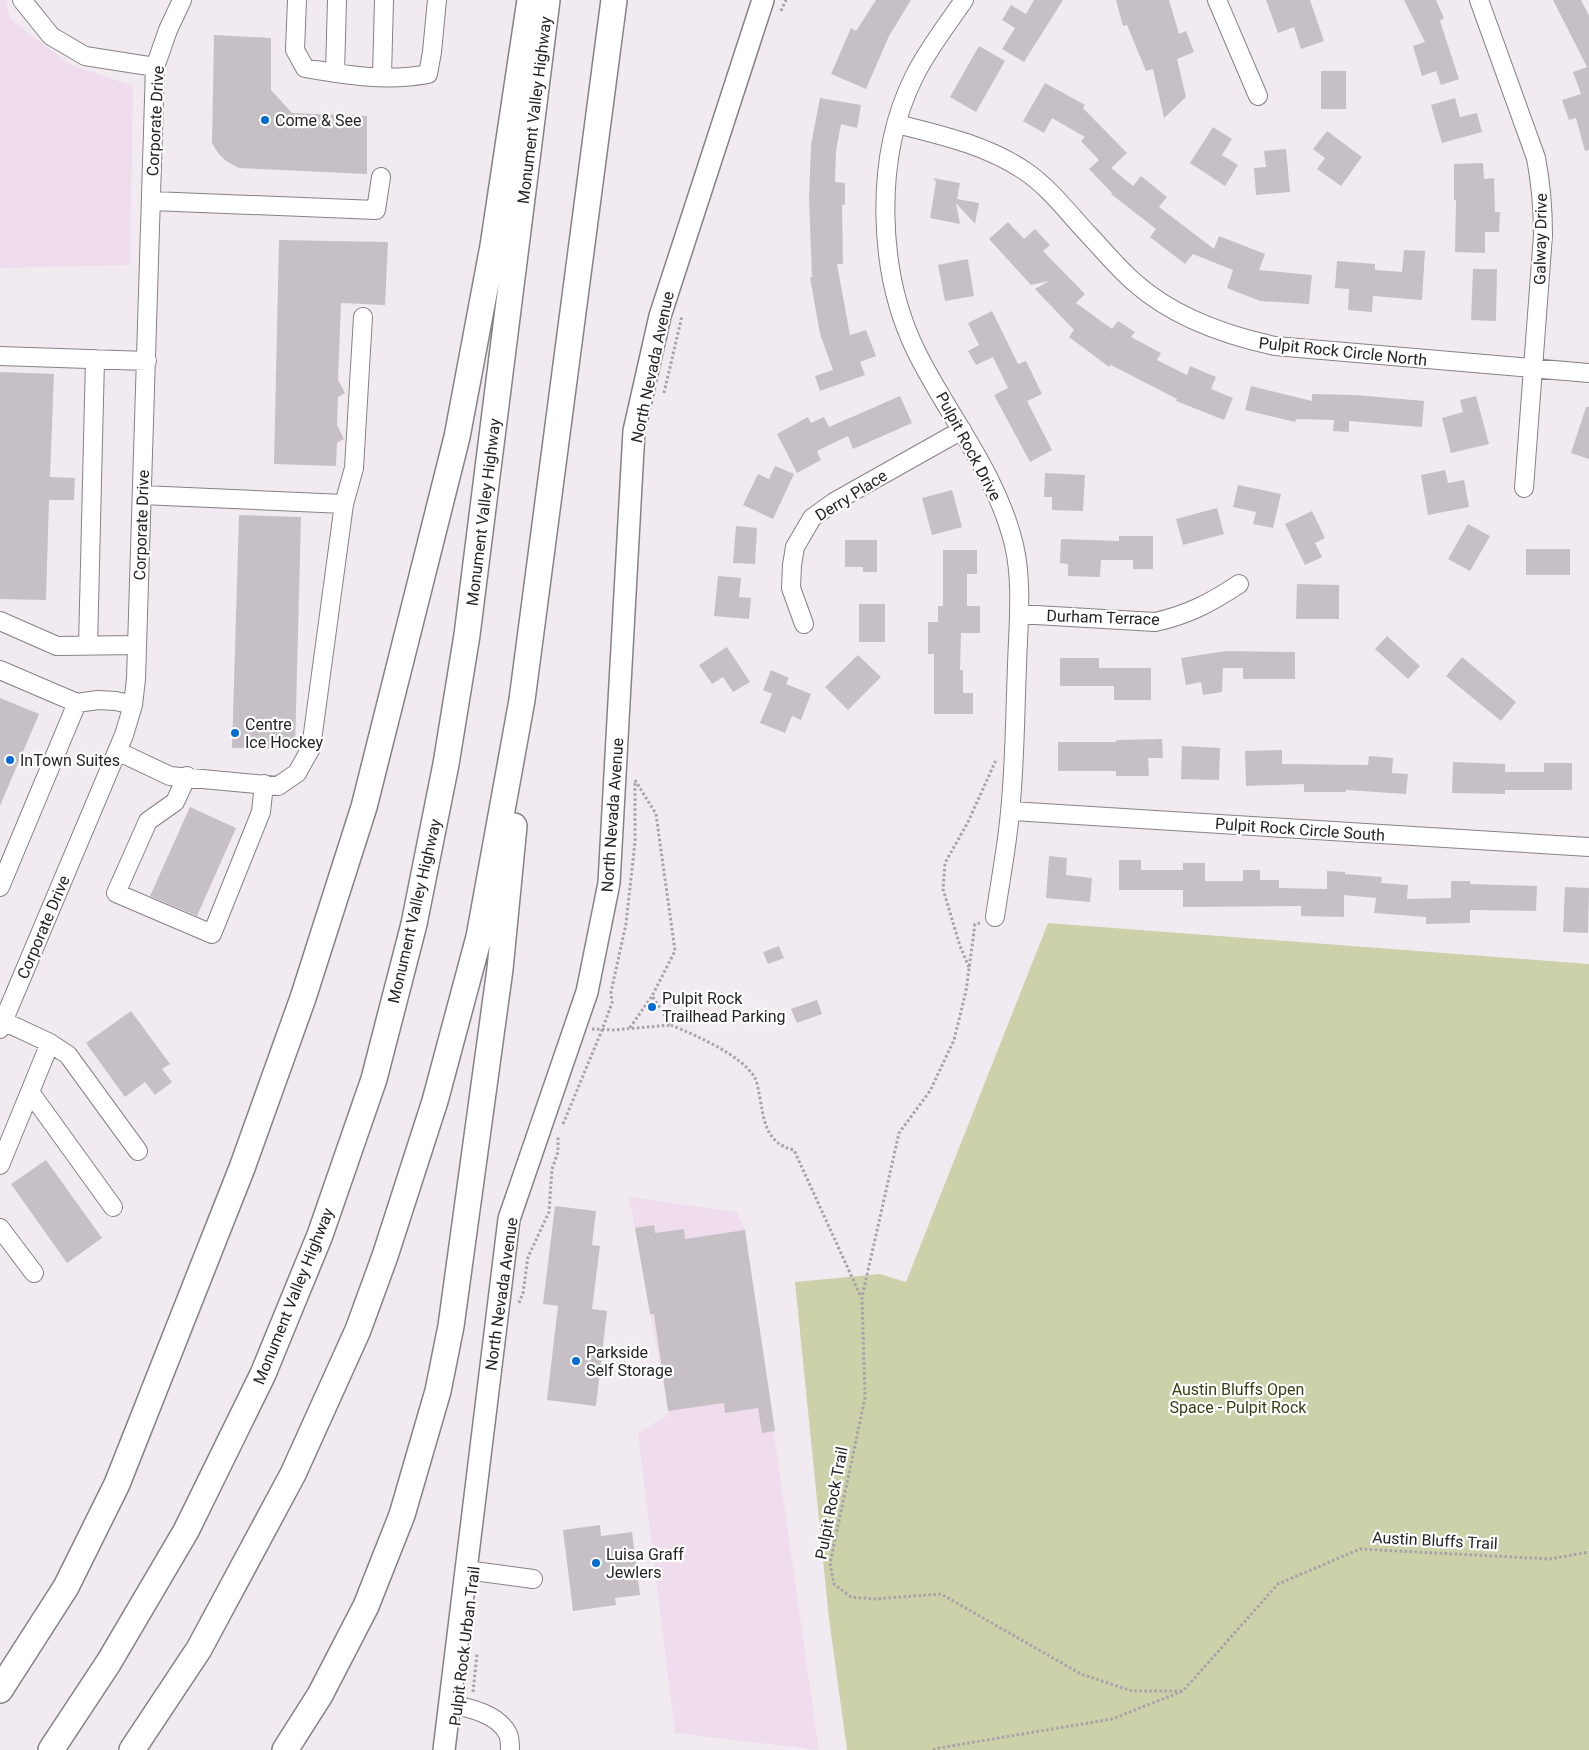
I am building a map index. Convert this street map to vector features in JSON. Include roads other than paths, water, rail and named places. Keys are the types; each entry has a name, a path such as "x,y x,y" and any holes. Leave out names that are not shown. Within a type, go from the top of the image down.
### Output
{"highway":[{"path":"0,1690 66,1587 117,1484 242,1168 303,998 364,807 459,428 493,246 530,0"},
{"name":"Monument Valley Highway","path":"51,1750 109,1662 186,1531 263,1374 320,1235 374,1079 414,924 452,728 467,635 547,0"},
{"path":"132,1750 199,1649 293,1474 358,1330 385,1256 436,1101 478,937 522,700 614,0"},
{"path":"285,1750 320,1695 366,1606 402,1515 438,1391 451,1326 500,969 532,634"}],"main road":[{"name":"North Nevada Avenue","path":"444,1750 509,1219 587,992 609,883 634,430 660,316 763,0"}],"street":[{"path":"22,0 51,36 85,56 155,67"},
{"name":"Corporate Drive","path":"1,1026 117,752 133,706 138,645 155,67 168,30 182,0"},
{"path":"297,0 295,50 305,68 352,76 413,76 428,74 437,0"},
{"path":"335,73 337,0"},
{"path":"382,76 384,0"},
{"name":"Pulpit Rock Drive","path":"964,0 913,78 897,124 890,160 885,208 887,250 901,313 916,350 993,486 1015,548 1018,568 1019,614 1010,811 995,917"},
{"path":"1217,0 1258,96"},
{"name":"Galway Drive","path":"1479,0 1536,158 1543,210 1543,235 1524,488"},
{"name":"Pulpit Rock Circle North","path":"897,124 953,138 1004,158 1026,172 1047,190 1135,283 1184,315 1244,340 1274,346 1589,373"},
{"path":"152,201 376,210 381,177"},
{"path":"117,752 170,776 187,776 278,786 297,773 311,748 344,504 354,468 363,317"},
{"path":"0,356 146,361"},
{"path":"88,646 95,359"},
{"name":"Derry Place","path":"804,624 791,588 792,565 795,547 812,518 834,502 962,430"},
{"path":"142,496 344,504"},
{"name":"Durham Terrace","path":"1019,614 1155,622 1175,617 1209,603 1239,584"},
{"path":"0,621 57,646 138,645"},
{"path":"0,670 77,703 98,700 116,701 133,706"},
{"path":"0,887 77,703"},
{"path":"187,776 176,802 148,821 116,893 212,934 261,812 264,784"},
{"name":"Pulpit Rock Circle South","path":"1010,811 1589,847"},
{"path":"1,1026 50,1043 68,1055 138,1151"},
{"path":"0,1165 50,1043"},
{"path":"30,1092 113,1207"},
{"path":"0,1228 34,1272"},
{"path":"466,1570 533,1579"},
{"path":"450,1704 470,1708 499,1722 509,1736 510,1750"}],"place":[{"name":"Come & See","path":"265,120"},
{"name":"Centre Ice Hockey","path":"235,733"},
{"name":"InTown Suites","path":"10,760"},
{"name":"Pulpit Rock Trailhead Parking","path":"652,1007"},
{"name":"Parkside Self Storage","path":"576,1361"},
{"name":"Luisa Graff Jewlers","path":"596,1563"}],"park label":[{"name":"Austin Bluffs Open Space - Pulpit Rock","path":"1238,1398"}]}
